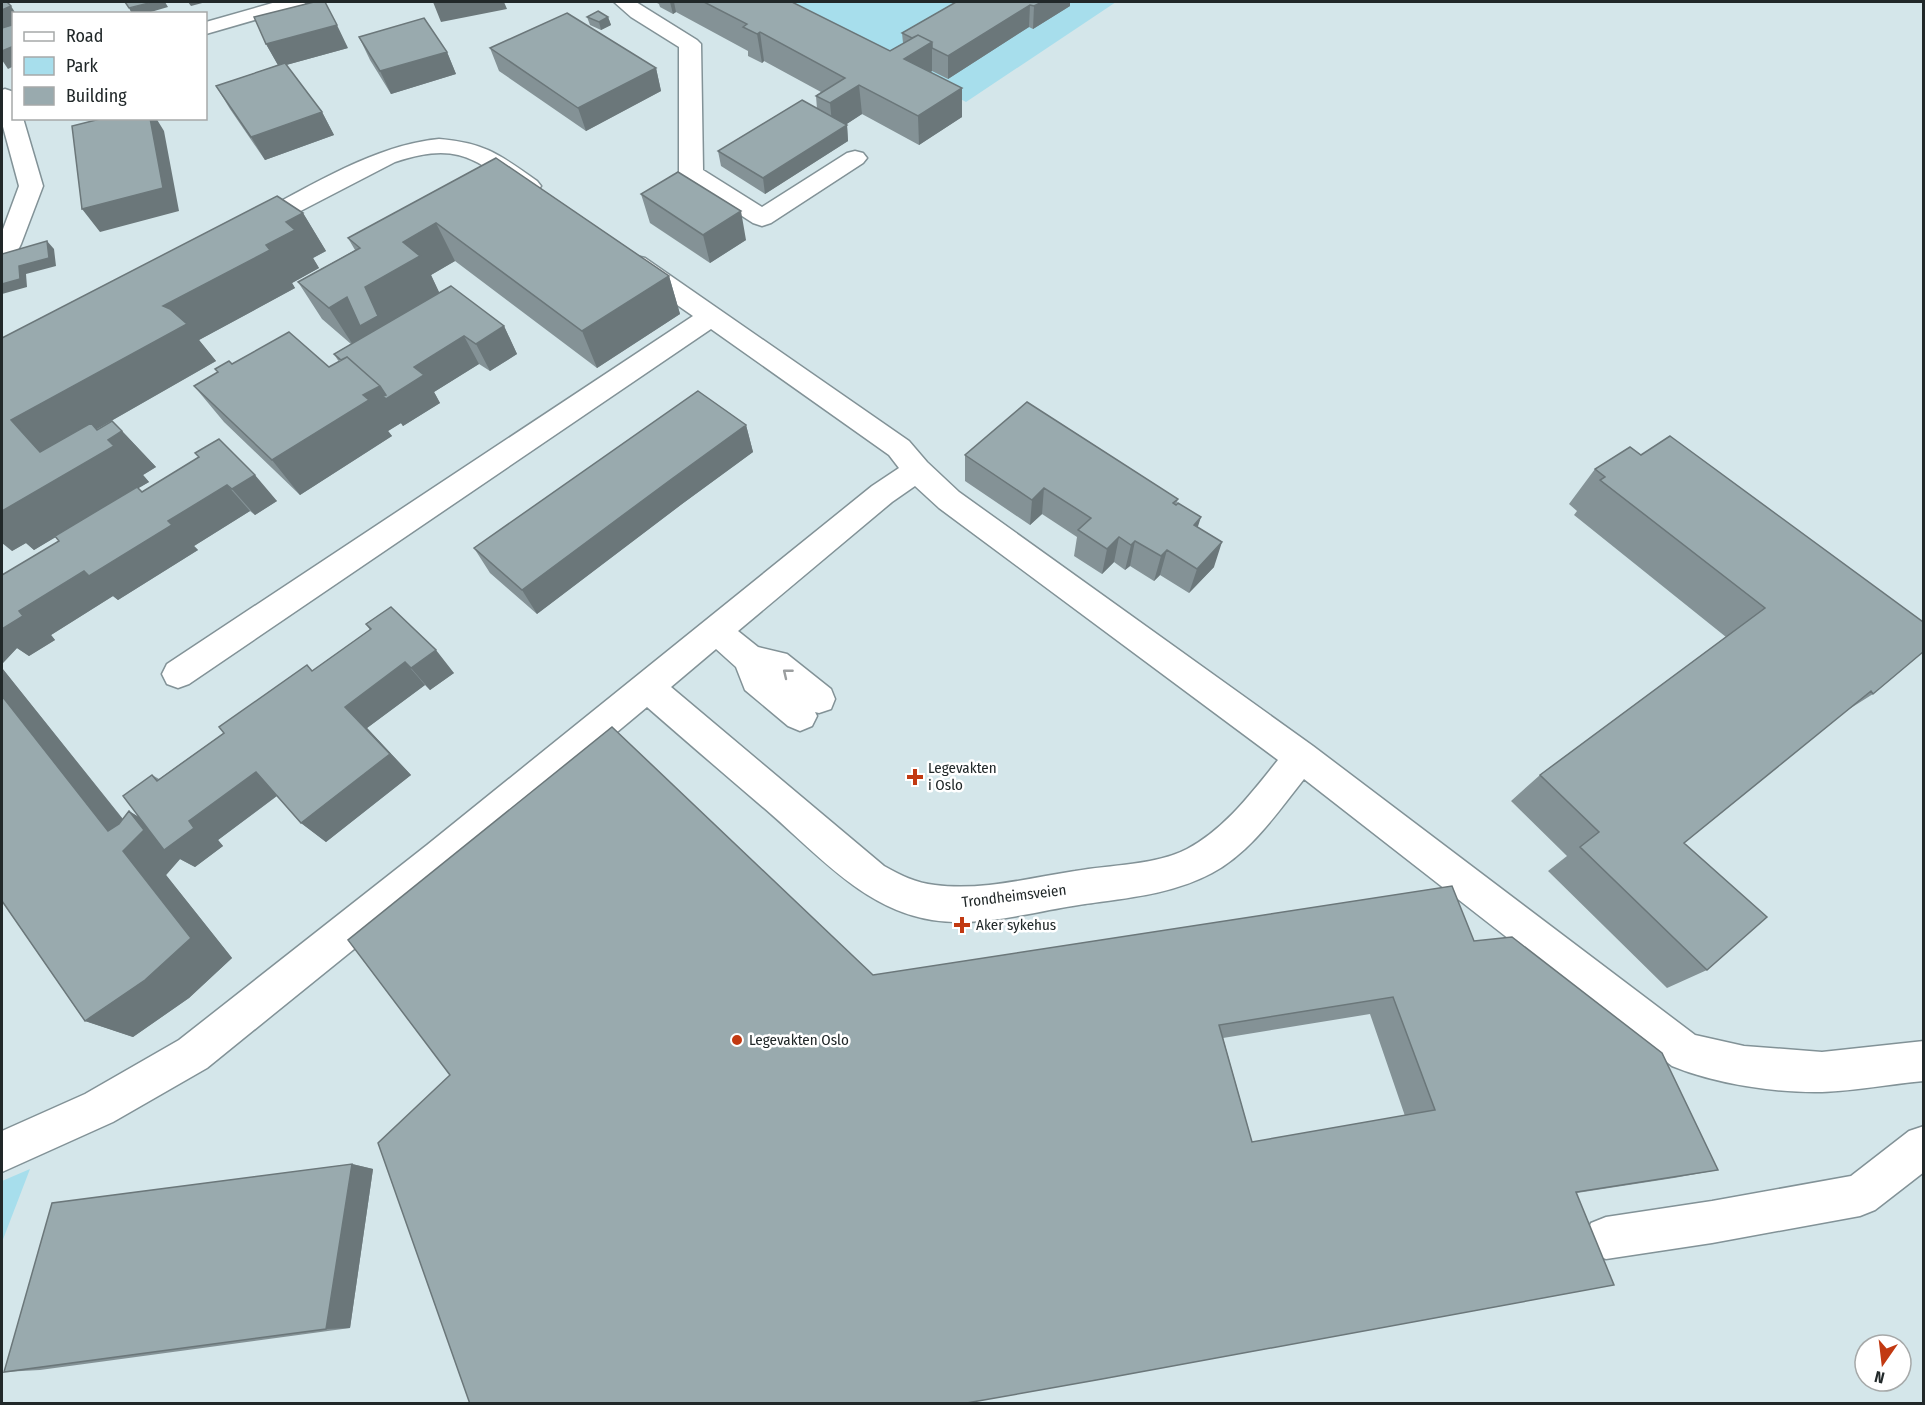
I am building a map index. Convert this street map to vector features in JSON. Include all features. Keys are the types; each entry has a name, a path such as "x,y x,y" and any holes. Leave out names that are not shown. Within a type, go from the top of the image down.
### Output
{"street":[{"path":"207,28 297,2"},
{"path":"624,2 690,44 691,173 762,218 855,158"},
{"path":"7,96 12,115"},
{"path":"2,246 9,244 31,186 13,120"},
{"path":"228,238 387,157 416,148 439,146 462,148 486,156 545,198"},
{"path":"613,247 899,448 917,470 949,500 1301,757 1686,1052 1744,1066 1822,1072 1923,1061"},
{"path":"178,674 710,317"},
{"path":"2,1152 99,1108 193,1054 440,857 882,494 917,470"},
{"path":"716,631 750,659 757,680 810,708"},
{"name":"Trondheimsveien","path":"647,687 871,878 901,895 934,903 969,904 1068,889 1171,871 1198,862 1233,838 1301,757"},
{"path":"1606,1238 1712,1222 1860,1195 1923,1146"}],"green space":[{"path":"780,2 1116,2 966,102"},
{"path":"30,1169 2,1242 2,1181"}],"building":[{"path":"2,2 7,2 11,6 2,10"},
{"path":"125,2 153,2 129,8"},
{"path":"314,2 325,2 337,25 266,44 254,17"},
{"path":"704,2 792,2 890,51 918,35 932,42 904,59 962,88 918,116 859,85 830,103 816,96 845,78 760,32 757,34 743,27 747,24"},
{"path":"956,2 1042,2 1034,6 1030,5 948,56 932,48 932,42 918,35 912,38 902,33"},
{"path":"598,11 608,17 599,22 587,17"},
{"path":"567,13 656,68 578,108 490,48"},
{"path":"424,18 447,52 380,71 359,37"},
{"path":"12,25 12,47 2,51 2,28"},
{"path":"285,63 322,112 251,137 216,86"},
{"path":"802,100 847,125 763,178 718,151"},
{"path":"96,120 150,120 163,188 82,209 72,126"},
{"path":"496,158 669,276 582,331 436,223 403,242 420,256 365,287 378,316 360,326 347,297 329,308 298,282 360,248 348,238"},
{"path":"678,172 741,211 703,235 641,194"},
{"path":"277,196 303,213 286,222 295,230 266,245 270,250 163,306 187,324 11,420 40,452 91,423 97,430 112,421 122,431 108,440 114,446 2,511 2,338"},
{"path":"47,241 49,258 19,266 20,279 2,284 2,254"},
{"path":"451,286 504,326 476,344 464,336 414,367 424,375 386,399 380,386 347,357 341,360 334,354"},
{"path":"289,332 329,367 347,357 380,386 363,395 369,400 272,460 194,386 218,372 215,369 229,361 232,364"},
{"path":"698,391 746,425 522,590 474,548"},
{"path":"1027,402 1178,499 1173,503 1176,505 1178,503 1201,517 1194,525 1222,542 1197,569 1167,550 1161,556 1135,541 1131,545 1119,537 1107,549 1078,530 1091,518 1044,488 1032,500 965,455"},
{"path":"1670,436 1923,622 1923,652 1873,694 1871,691 1684,843 1767,917 1707,970 1580,847 1599,832 1540,775 1765,608 1600,480 1605,477 1595,469 1630,447 1641,455"},
{"path":"219,439 255,475 232,489 227,485 168,521 172,525 89,576 84,571 19,611 23,616 2,629 2,575 59,541 55,536 137,487 142,492 199,457 195,453"},
{"path":"391,607 436,650 411,668 405,662 345,707 390,754 301,823 256,772 189,821 194,828 164,850 123,796 152,775 157,781 224,733 219,727 307,665 312,671 371,629 366,624"},
{"path":"2,696 108,831 119,824 129,811 144,830 123,851 191,938 145,980 85,1021 2,901"},
{"path":"612,727 873,975 1452,886 1474,941 1512,937 1662,1053 1718,1170 1576,1192 1614,1285 961,1404 470,1404 378,1143 450,1075 348,940","holes":["1393,997 1435,1110 1252,1142 1219,1025"]},
{"path":"352,1164 326,1329 4,1372 52,1203"}],"place":[{"name":"Legevakten i Oslo","path":"915,777"},
{"name":"Aker sykehus","path":"962,925"},
{"name":"Legevakten Oslo","path":"737,1040"}]}
